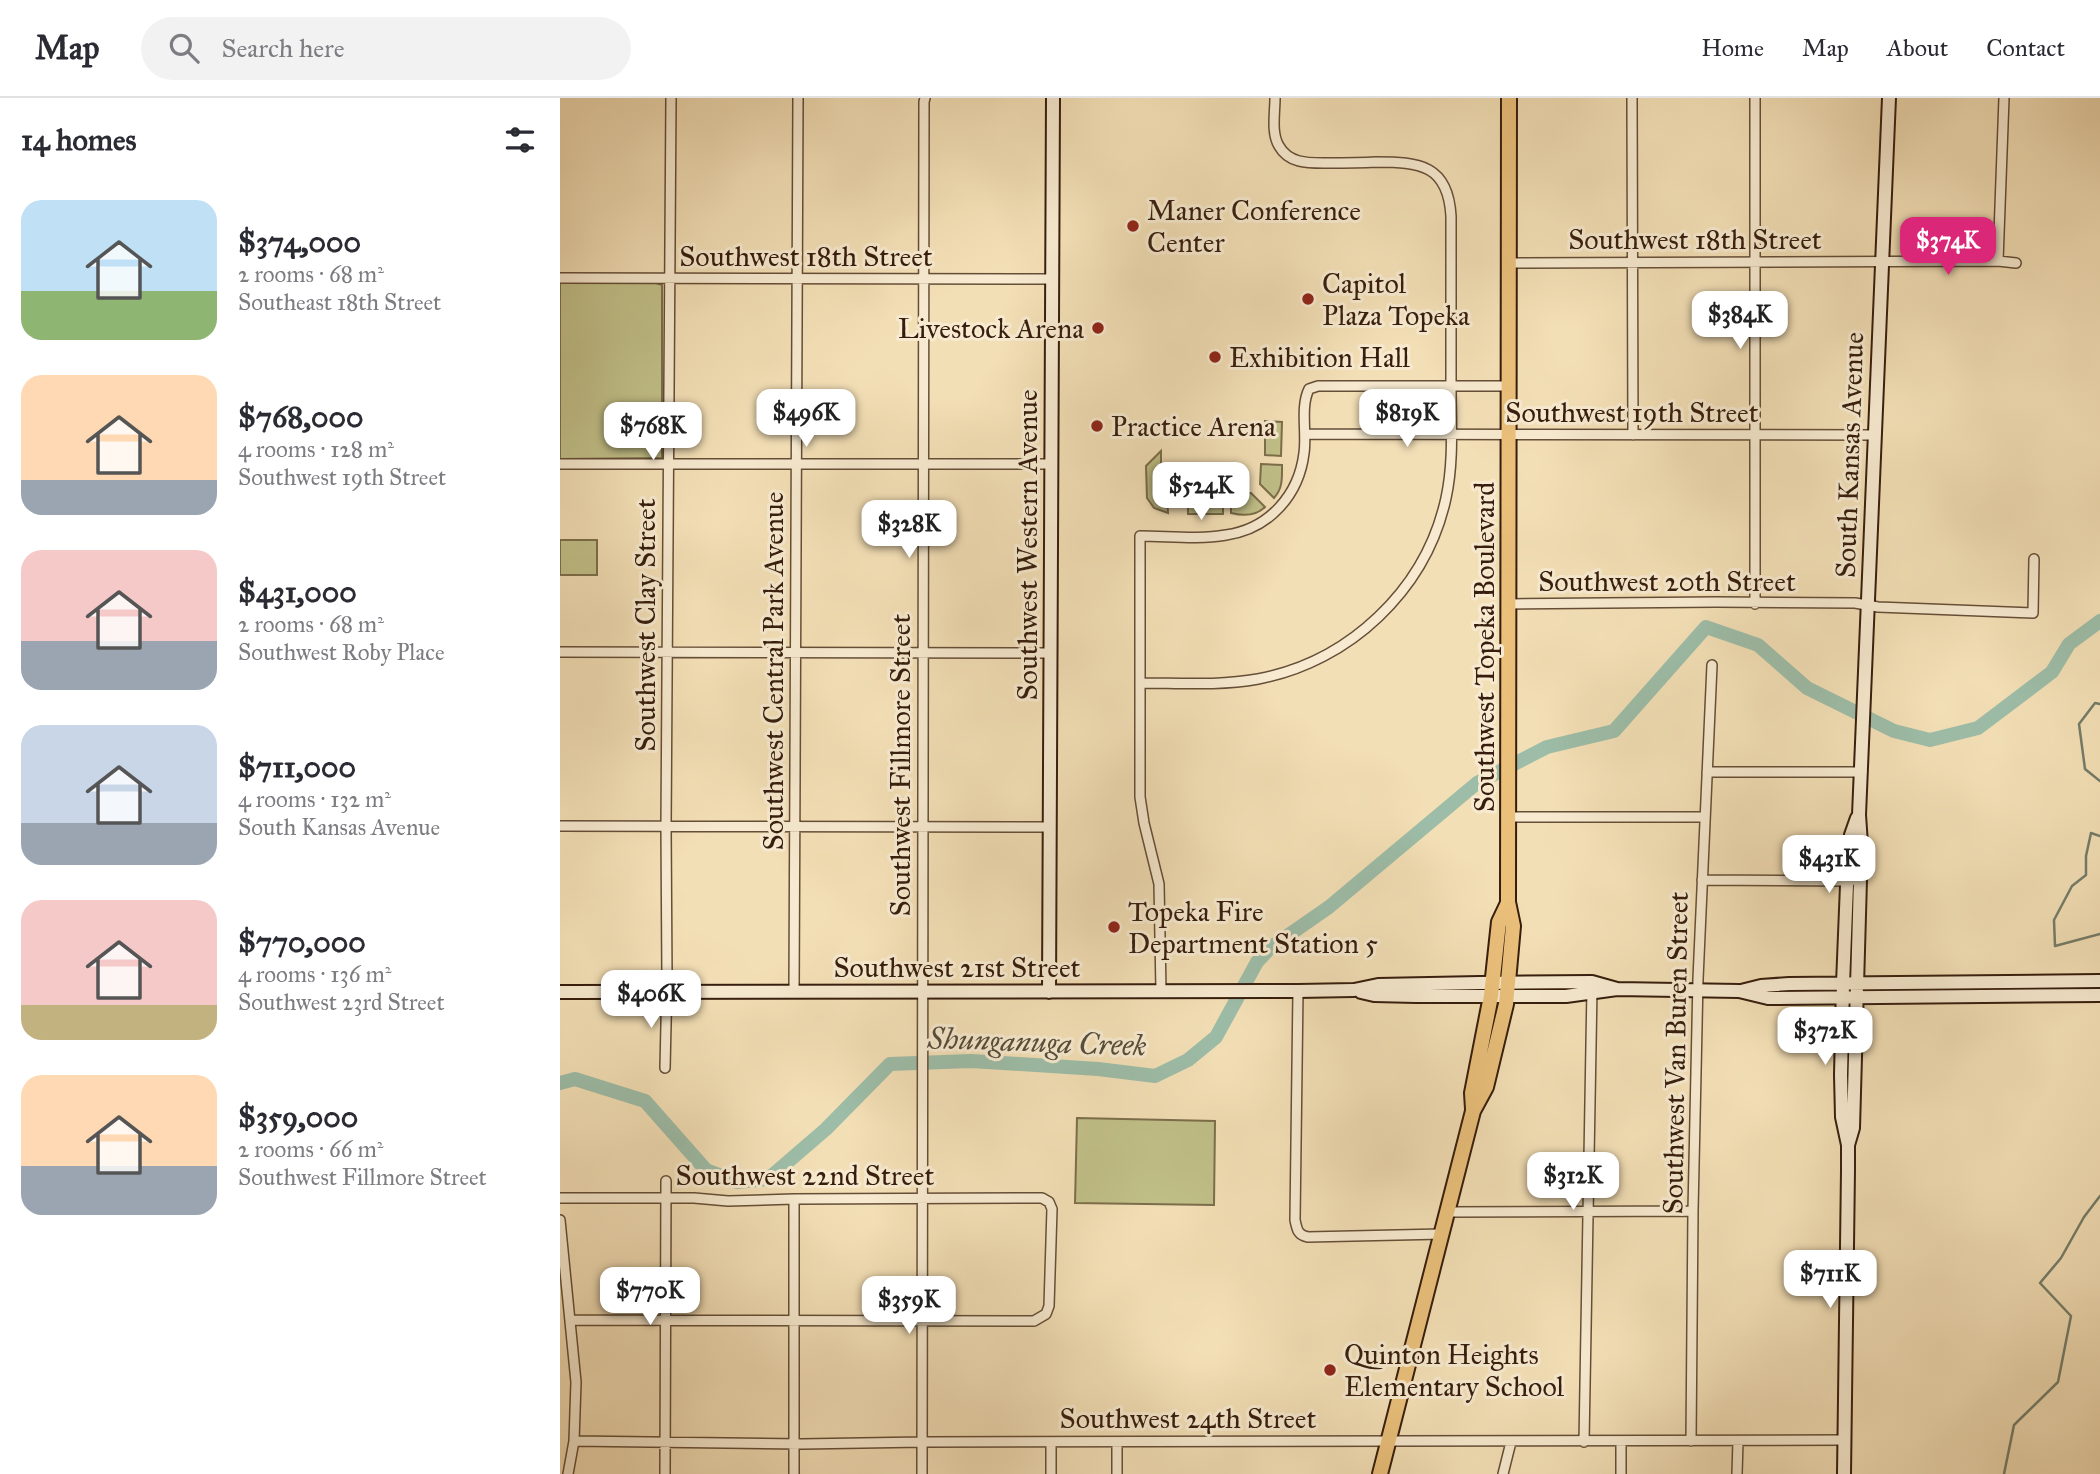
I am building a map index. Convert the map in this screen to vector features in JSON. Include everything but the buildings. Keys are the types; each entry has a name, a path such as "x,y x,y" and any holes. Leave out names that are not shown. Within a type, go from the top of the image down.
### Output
{"main road":[{"name":"Southwest Western Avenue","path":"1049,992 1053,98"},
{"name":"Southwest Topeka Boulevard","path":"1380,1474 1474,1111 1486,1087 1497,1048 1499,989 1513,926 1508,902 1509,98"},
{"name":"South Kansas Avenue","path":"1848,1145 1853,1128 1861,844 1859,815 1889,98"},
{"name":"South Kansas Avenue","path":"1844,1474 1848,1145 1842,1117 1842,998 1846,881 1851,835 1859,815"},
{"name":"Southwest 21st Street","path":"1739,991 1761,985 2100,981"},
{"name":"Southwest 21st Street","path":"560,992 1298,991 1354,990 1378,985 1499,989 1566,996 1592,988 1739,991 1768,998 2100,995"}],"street":[{"name":"Southwest Clay Street","path":"665,1068 671,98"},
{"name":"Southwest Central Park Avenue","path":"794,992 797,98"},
{"name":"Southwest Fillmore Street","path":"922,1474 925,98"},
{"path":"1141,683 1222,683 1271,676 1317,660 1360,634 1395,600 1429,548 1445,501 1451,465 1452,435 1451,216 1448,193 1433,173 1425,167 1413,164 1306,163 1291,158 1281,150 1275,136 1275,98"},
{"path":"1632,98 1633,435"},
{"path":"1755,98 1755,604"},
{"path":"1998,261 2004,98"},
{"name":"Southwest 18th Street","path":"1509,262 2016,263"},
{"name":"Southwest 18th Street","path":"560,278 1052,279"},
{"path":"1161,992 1159,884 1140,797 1140,536 1224,536 1261,523 1280,508 1294,488 1301,468 1309,389 1318,386 1509,386"},
{"name":"Southwest 19th Street","path":"1305,435 1874,435"},
{"path":"560,464 1051,464"},
{"name":"Southwest 20th Street","path":"1508,604 1855,603 1868,606 2032,613 2034,559"},
{"path":"560,652 1051,653"},
{"name":"Southwest Van Buren Street","path":"1691,1441 1698,991 1712,665"},
{"path":"1707,772 1862,772"},
{"path":"1509,817 1705,817"},
{"path":"560,826 1050,827"},
{"path":"1702,880 1860,880"},
{"path":"1584,1442 1592,988"},
{"path":"1298,991 1295,1220 1298,1232 1308,1237 1442,1234"},
{"path":"666,1181 666,1474"},
{"name":"Southwest 22nd Street","path":"560,1198 665,1198 729,1202 794,1199 1042,1198 1049,1202 1052,1209 1050,1292 1048,1312 1043,1317 1034,1321 923,1320"},
{"path":"794,1199 794,1474"},
{"path":"1447,1212 1693,1211"},
{"path":"560,1220 576,1382 574,1441 568,1474"},
{"path":"570,1320 923,1320"},
{"name":"Southwest 24th Street","path":"574,1441 794,1444 922,1441 1844,1440"},
{"path":"1737,1474 1738,1441"},
{"path":"1051,1442 1051,1474"},
{"path":"1117,1442 1117,1474"},
{"path":"1503,1474 1511,1442"},
{"path":"1620,1474 1621,1442"}],"shaded area":[{"path":"560,283 662,285 662,458 560,459"},
{"path":"1265,421 1282,422 1281,456 1265,455"},
{"path":"1161,451 1161,491 1167,497 1168,513 1154,508 1147,498 1146,466"},
{"path":"1261,464 1282,465 1282,479 1274,498 1260,484"},
{"path":"1251,493 1265,507 1249,514 1231,513 1231,494"},
{"path":"1188,497 1223,497 1223,514 1188,514"},
{"path":"560,540 597,540 597,575 560,575"},
{"path":"1077,1118 1215,1121 1214,1205 1075,1203"}],"waterway":[{"name":"Shunganuga Creek","path":"560,1083 575,1079 645,1101 706,1170 737,1182 768,1179 826,1129 890,1064 971,1061 1098,1069 1155,1076 1188,1060 1216,1037 1257,962 1270,948 1329,907 1477,783 1547,747 1614,731 1706,627 1758,645 1807,688 1894,731 1930,740 1978,728 2052,672 2069,644 2100,621"},
{"path":"2100,704 2095,703 2079,724 2085,769 2100,781"},
{"path":"2100,836 2091,833 2086,856 2086,875 2072,886 2054,920 2055,946 2100,934"},
{"path":"2004,1474 2014,1425 2058,1382 2071,1316 2040,1283 2061,1258 2084,1217 2100,1196"}],"place":[{"name":"Maner Conference Center","path":"1133,226"},
{"name":"Capitol Plaza Topeka","path":"1308,299"},
{"name":"Livestock Arena","path":"1098,328"},
{"name":"Exhibition Hall","path":"1215,357"},
{"name":"Practice Arena","path":"1097,426"},
{"name":"Topeka Fire Department Station 5","path":"1114,927"},
{"name":"Quinton Heights Elementary School","path":"1330,1370"}]}
